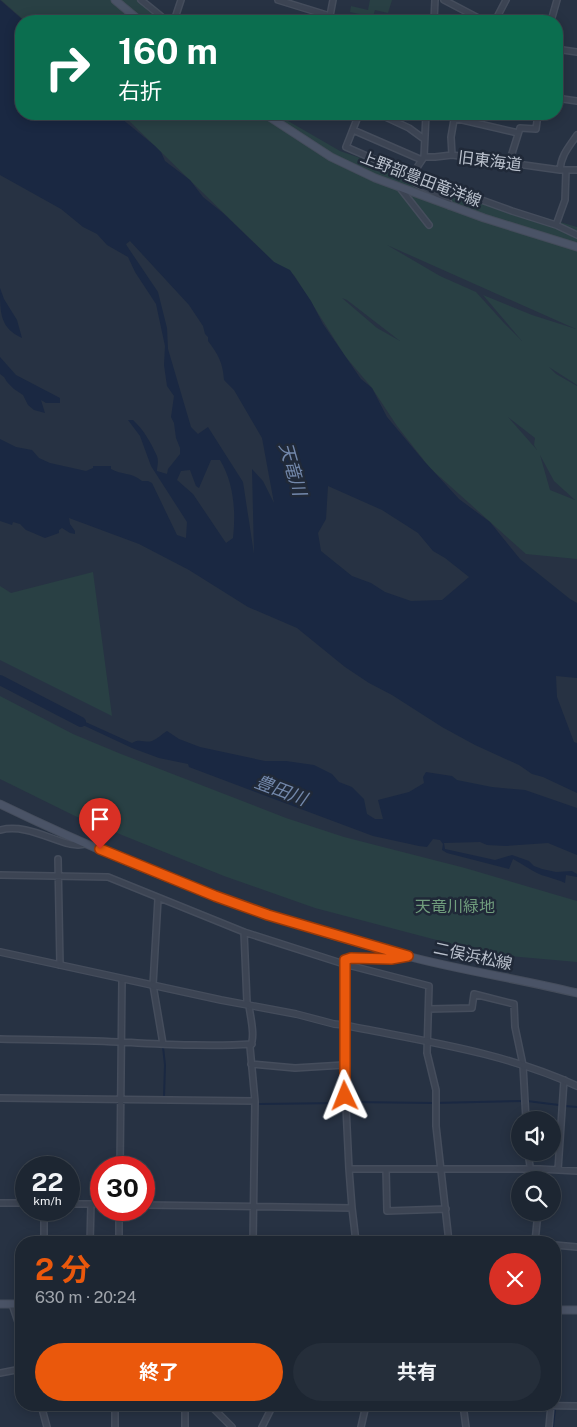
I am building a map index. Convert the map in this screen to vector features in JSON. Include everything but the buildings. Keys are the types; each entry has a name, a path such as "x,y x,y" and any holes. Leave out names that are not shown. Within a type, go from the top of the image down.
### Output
{"main road":[{"path":"115,0 133,15"},
{"name":"上野部豊田竜洋線","path":"274,120 331,157 399,188 451,207 577,247"},
{"name":"二俣浜松線","path":"0,804 86,844 268,915 408,956 577,993"},
{"path":"0,1304 12,1304"},
{"path":"561,1310 577,1310"}],"street":[{"path":"142,0 160,15"},
{"path":"176,15 180,0"},
{"path":"278,0 320,15"},
{"path":"330,15 333,0"},
{"path":"434,15 435,0"},
{"path":"444,0 455,3 474,15"},
{"path":"498,15 506,0"},
{"path":"553,15 557,0"},
{"path":"563,50 577,52"},
{"path":"563,99 577,101"},
{"path":"357,120 346,147 412,177 512,212 556,225 577,235"},
{"path":"392,120 409,128 424,139"},
{"path":"412,177 423,158 426,148 424,139 426,120"},
{"path":"452,155 451,137 454,120"},
{"path":"470,120 518,133"},
{"path":"509,163 520,128 536,129 537,120"},
{"path":"353,130 423,158"},
{"path":"556,225 565,200 561,161 577,135"},
{"name":"旧東海道","path":"423,158 452,155 563,170 577,170"},
{"path":"412,177 415,183 447,199 451,207"},
{"path":"399,188 429,225"},
{"path":"0,830 10,828 22,829 70,844 86,844"},
{"path":"58,859 60,965"},
{"path":"0,875 108,877 158,899 244,932 344,964 429,986 427,1053 436,1090 436,1126 449,1236"},
{"path":"158,899 153,985 163,1044"},
{"path":"244,932 254,1101 254,1236"},
{"path":"0,952 296,1014 334,1024 484,1054 523,1065 577,1086"},
{"path":"355,1236 349,1169 344,1065 344,964 345,960 351,958 391,959 408,956"},
{"path":"120,1156 122,979"},
{"path":"429,1009 472,1008 474,994 514,1004 515,1027 523,1065 526,1111"},
{"path":"0,1039 224,1046 252,1044"},
{"path":"251,1064 295,1068 344,1065"},
{"path":"558,1170 564,1080"},
{"path":"0,1098 254,1101"},
{"path":"529,1161 530,1170"},
{"path":"349,1169 577,1171"},
{"path":"386,1170 387,1211 446,1209"},
{"path":"0,1203 15,1203"},
{"path":"155,1205 352,1208"},
{"path":"44,1221 44,1236"},
{"path":"90,1236 91,1221"},
{"path":"119,1221 119,1236"},
{"path":"537,1236 538,1221"},
{"path":"561,1246 577,1247"},
{"path":"12,1304 15,1313"},
{"path":"0,1373 15,1370"},
{"path":"561,1405 577,1406"},
{"path":"43,1411 47,1427"},
{"path":"115,1411 115,1427"},
{"path":"185,1411 185,1427"},
{"path":"216,1411 232,1427"},
{"path":"262,1427 270,1411"},
{"path":"361,1427 365,1411"},
{"path":"465,1411 466,1427"},
{"path":"549,1427 550,1411"}],"green space":[{"path":"1,0 144,0 158,15 18,15"},
{"path":"370,0 392,0 388,13 375,10 374,15 350,12 351,6 368,10"},
{"path":"128,120 286,120 340,151 473,197 577,227 577,385 549,367 556,374 577,386 577,559 526,554 430,468 397,426 372,388 345,356 294,275 274,262","holes":["387,245 576,329 532,315 483,295 522,341 476,292 440,276","342,298 347,300 400,341 377,328","508,417 535,438 534,445 537,450","540,455 554,481 575,500 550,490"]},
{"path":"93,572 112,716 0,660 0,586 11,593"},
{"name":"天竜川緑地","path":"0,696 73,734 286,818 344,837 465,868 577,901 577,962 509,956 448,943 315,908 224,876 75,816 0,779"}],"water":[{"name":"天竜川","path":"0,0 17,15 15,15 15,120 123,120 155,146 161,152 165,161 190,180 203,197 223,213 274,262 290,270 311,301 323,324 361,379 372,388 387,417 459,499 490,522 520,559 577,603 577,678 556,676 557,697 574,742 577,743 577,793 543,777 532,774 519,765 475,745 442,727 345,667 297,628 248,607 189,570 139,544 69,518 75,534 62,528 59,530 59,533 45,538 26,530 20,524 13,522 12,525 0,521 0,439 16,447 32,450 39,458 50,463 86,471 93,468 93,466 111,466 111,469 115,471 152,483 177,535 186,538 187,522 151,466 140,436 128,420 133,420 137,424 150,442 158,458 157,471 167,474 168,469 180,454 180,448 171,417 174,396 167,386 164,365 165,346 156,304 135,272 128,257 107,245 97,234 83,227 61,209 0,175","holes":["130,241 189,305 203,326 208,341 215,350 224,380 234,390 262,438 274,503 263,481 252,469 254,554 243,482 208,427 198,434 191,427 168,349 167,328 158,292 126,244","211,460 220,460 225,469 233,498 233,538 226,543 193,494 177,480 181,471 190,470 196,486 199,488","328,486 382,510 418,533 433,551 469,577 442,600 411,601 385,592 371,583 352,576 321,551 318,533 326,519"]},
{"path":"0,288 4,299 17,320 22,338 5,324 0,305"},
{"path":"0,357 16,375 60,398 60,403 46,403 41,400 45,413 34,410 28,405 23,395 14,389 0,374"},
{"path":"70,715 132,743 152,741 167,731 179,739 200,747 265,761 286,761 314,765 332,774 339,782 352,787 364,799 367,814 375,819 383,819 378,800 409,792 424,783 423,777 426,772 452,776 457,780 492,787 525,790 577,808 577,855 548,843 506,846 487,845 480,842 444,843 445,849 495,860 512,855 529,861 534,866 542,869 556,872 572,871 577,874 577,877 566,875 565,883 538,874 513,859 509,869 447,853 442,850 443,844 440,840 433,839 427,847 373,836 189,767 188,764 159,758 132,748 70,719"}],"waterway":[{"name":"豊田川","path":"0,680 81,722"},
{"path":"163,1047 165,1065 164,1097"},
{"path":"351,1102 524,1101"},
{"path":"527,1101 559,1105"},
{"path":"260,1104 341,1103"},
{"path":"565,1106 577,1107"},
{"path":"553,1427 555,1411"}],"route":[{"path":"100,849 215,896 268,915 408,956 391,959 351,958 345,960 345,1096"}]}
